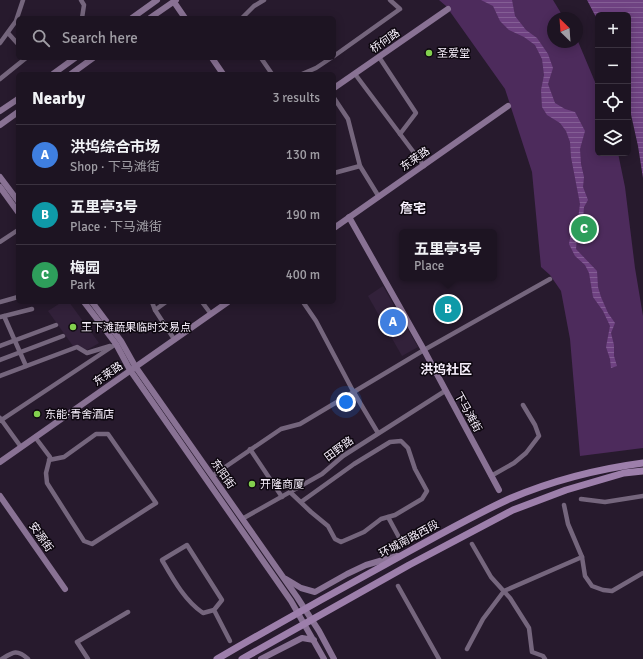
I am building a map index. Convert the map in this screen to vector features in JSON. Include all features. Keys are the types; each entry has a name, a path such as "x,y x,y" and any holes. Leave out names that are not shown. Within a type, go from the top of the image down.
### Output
{"main road":[{"path":"135,16 157,0"},
{"path":"153,16 175,1 184,16"},
{"name":"桥何路","path":"336,87 448,9"},
{"path":"56,72 72,60"},
{"path":"74,72 90,60"},
{"path":"214,60 222,72"},
{"path":"0,111 16,100"},
{"name":"东莱路","path":"336,227 508,106"},
{"path":"0,125 16,113"},
{"path":"0,177 16,198"},
{"path":"0,187 16,209"},
{"name":"下马滩街","path":"349,217 424,350 499,490"},
{"name":"东阳街","path":"86,304 212,476 283,578 301,610 334,659"},
{"name":"东阳街","path":"93,304 121,341 133,368 291,601 301,610"},
{"name":"东莱路","path":"0,462 225,304"},
{"name":"环城南路西段","path":"217,659 301,610 509,499 559,481 622,466 643,463"},
{"name":"环城南路西段","path":"242,659 409,564 513,510 566,490 624,473 643,472"},
{"name":"安源街","path":"0,496 65,589"},
{"path":"283,578 301,588 315,592 366,565 407,553"},
{"name":"东阳街","path":"308,621 314,640 324,659"},
{"path":"261,659 302,638 314,640"}],"street":[{"path":"17,16 23,0"},
{"path":"81,0 84,6 82,16"},
{"path":"244,16 254,6 264,0"},
{"path":"336,55 400,9 390,0"},
{"path":"0,43 8,33 16,18"},
{"path":"8,33 16,42"},
{"path":"379,57 416,113 400,134"},
{"path":"0,79 24,60"},
{"path":"262,60 271,72"},
{"path":"307,72 328,60"},
{"path":"355,74 424,166"},
{"path":"336,101 348,119 360,166 379,196"},
{"path":"336,172 360,166"},
{"path":"0,242 16,231"},
{"path":"212,476 280,429 300,424 424,350 550,279"},
{"path":"0,301 16,297"},
{"path":"153,304 174,340"},
{"path":"155,310 163,304"},
{"path":"203,304 210,314"},
{"path":"304,304 316,321 353,392 378,433"},
{"path":"26,366 2,316 32,309"},
{"path":"0,346 56,325"},
{"path":"0,360 63,336"},
{"path":"0,376 77,347 86,353 116,344"},
{"path":"21,447 0,420 116,344"},
{"name":"田野路","path":"242,519 322,474 343,456 445,391"},
{"path":"491,476 514,463 526,453 539,436 535,425 523,405"},
{"path":"35,437 50,457 49,460 46,473 47,483 84,541 92,544 156,503 108,434 96,434 64,457 49,460"},
{"path":"290,492 301,502 328,526 335,539 341,542 364,532 381,519 395,515 422,498 427,491 415,469 408,448 401,441 390,442 354,464 301,502"},
{"path":"250,449 282,497"},
{"path":"581,499 605,502 643,496"},
{"path":"564,505 568,524 582,557 585,576 592,586 603,590 612,591 643,573"},
{"path":"388,517 401,541"},
{"path":"472,544 491,577 510,598 529,628 532,652 543,656 545,659"},
{"path":"187,545 222,600 214,610 203,613 194,608 173,579 162,560 187,545"},
{"path":"467,649 483,618 504,591 582,557"},
{"path":"398,586 438,659"},
{"path":"214,610 230,641"},
{"path":"88,659 77,642 128,612"},
{"path":"2,659 14,652 22,653 28,659"}],"shaded area":[{"path":"439,0 553,0 560,12 547,12 547,48 581,48 595,82 595,156 619,156 625,187 635,268 643,316 643,448 580,456 570,339 561,291 550,275 541,267 532,172 505,89 446,6"},
{"path":"481,0 512,0 515,16 526,30 537,38 548,54 553,68 548,84 555,103 565,109 575,112 585,131 580,149 584,177 583,187 588,200 584,207 583,219 578,228 576,249 597,271 598,287 601,297 608,313 615,323 611,333 617,366 611,368 606,347 610,326 603,311 593,297 589,273 585,265 575,256 569,244 571,233 578,219 580,204 571,157 570,142 566,131 560,123 547,115 542,107 541,90 544,75 542,59 535,45 524,37 509,30 500,21 493,6"},
{"path":"587,0 643,0 643,178 631,114 631,12 595,12 595,15"},
{"path":"383,286 418,347 402,356 368,296"},
{"name":"王下滩蔬果临时交易点","path":"59,304 70,304 99,343 87,350 79,346 73,346 48,311"}],"place":[{"name":"圣爱堂","path":"429,53"},
{"name":"梅园","path":"584,229"},
{"name":"五里亭3号","path":"448,309"},
{"name":"洪坞综合市场","path":"393,322"},
{"name":"王下滩蔬果临时交易点","path":"73,327"},
{"name":"东能·青舍酒店","path":"37,414"},
{"name":"开隆商厦","path":"252,484"}],"district":[{"name":"詹宅","path":"413,209"},
{"name":"洪坞社区","path":"446,370"}]}
